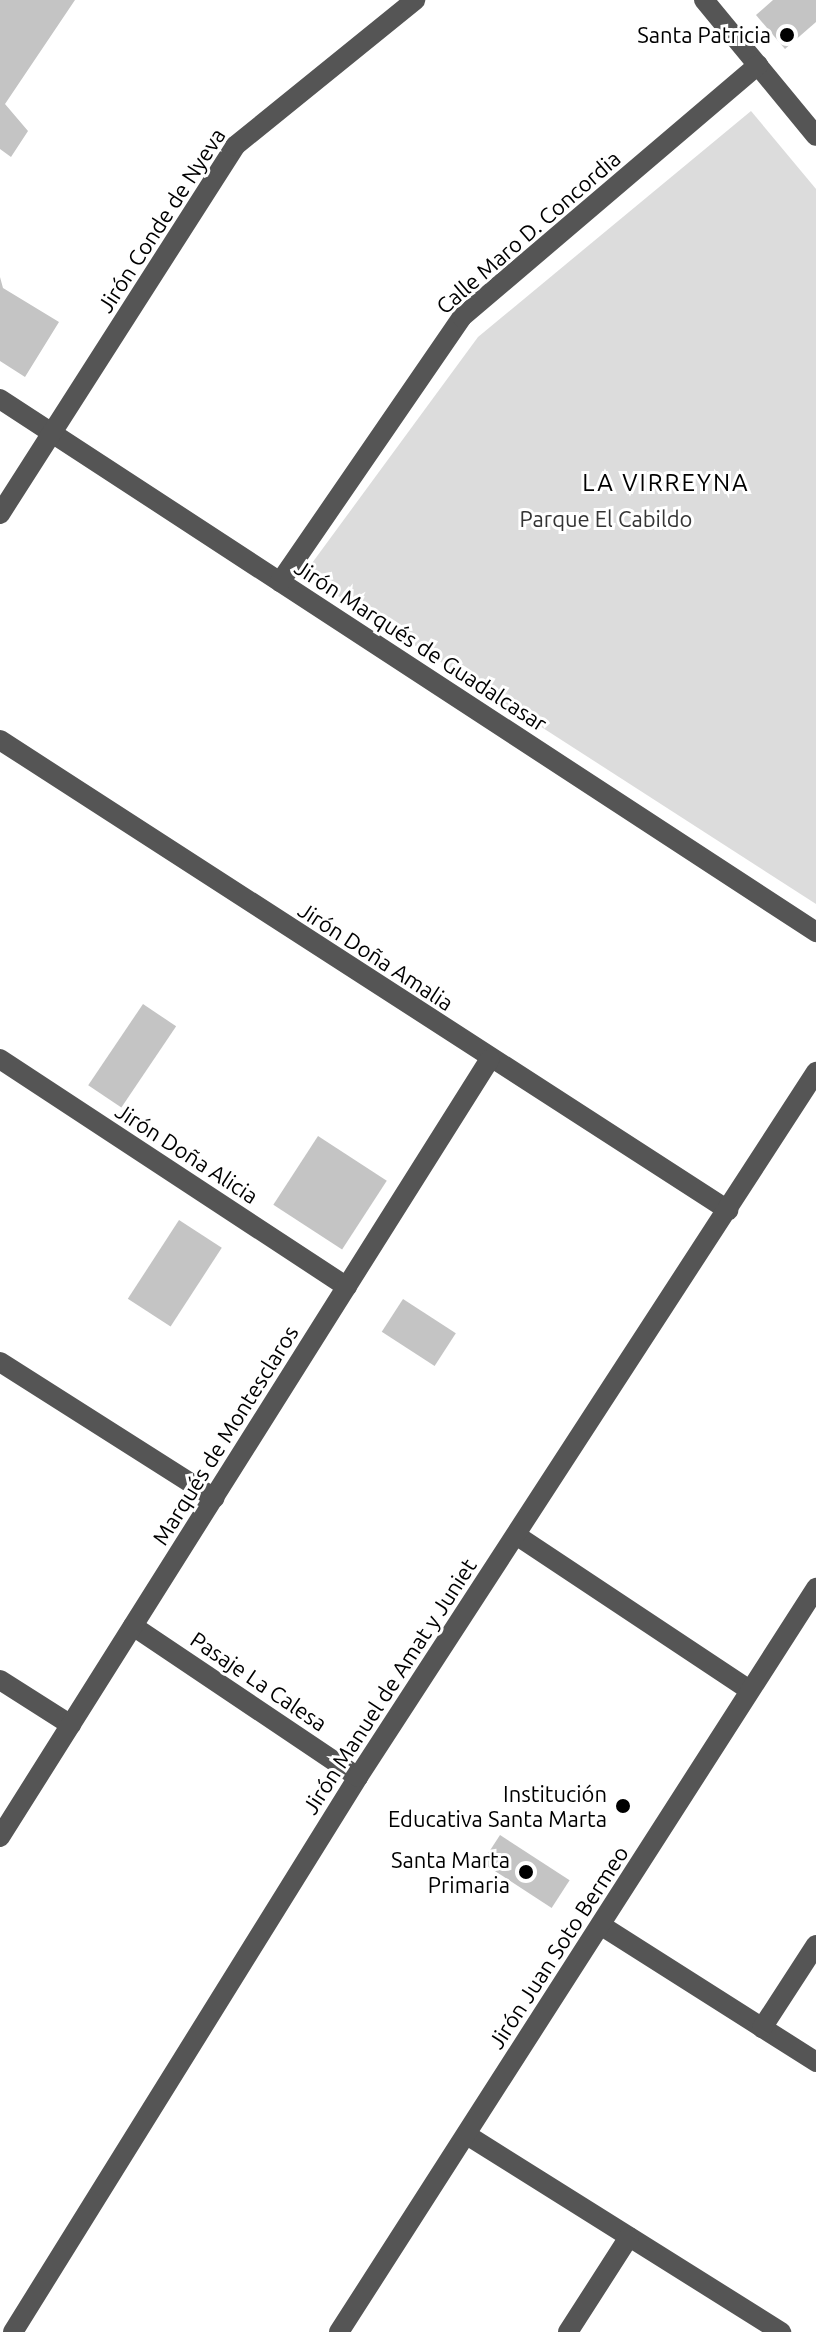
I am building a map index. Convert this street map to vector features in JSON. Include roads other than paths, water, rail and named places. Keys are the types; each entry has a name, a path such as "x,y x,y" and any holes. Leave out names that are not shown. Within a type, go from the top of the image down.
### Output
{"street":[{"name":"Jirón Conde de Nyeva","path":"0,514 235,146 415,0"},
{"path":"704,0 816,136"},
{"name":"Calle Maro D. Concordia","path":"280,582 462,317 758,65"},
{"name":"Jirón Marqués de Guadalcasar","path":"0,399 816,932"},
{"name":"Jirón Doña Amalia","path":"0,740 728,1210"},
{"name":"Jirón Doña Alicia","path":"0,1059 347,1287"},
{"name":"Marqués de Montesclaros","path":"0,1837 490,1059"},
{"name":"Jirón Manuel de Amat y Juniet","path":"13,2332 358,1777 816,1072"},
{"path":"0,1362 214,1498"},
{"path":"516,1535 749,1690"},
{"name":"Jirón Juan Soto Bermeo","path":"339,2332 816,1588"},
{"name":"Pasaje La Calesa","path":"133,1626 358,1777"},
{"path":"0,1680 71,1725"},
{"path":"602,1926 816,2062"},
{"path":"762,2028 816,1945"},
{"path":"467,2135 781,2332"},
{"path":"568,2332 629,2237"}],"place":[{"name":"Santa Patricia","path":"787,35"},
{"name":"Institución Educativa Santa Marta","path":"623,1806"},
{"name":"Santa Marta Primaria","path":"526,1872"}],"district":[{"name":"LA VIRREYNA","path":"666,483"}],"park label":[{"name":"Parque El Cabildo","path":"606,519"}]}
